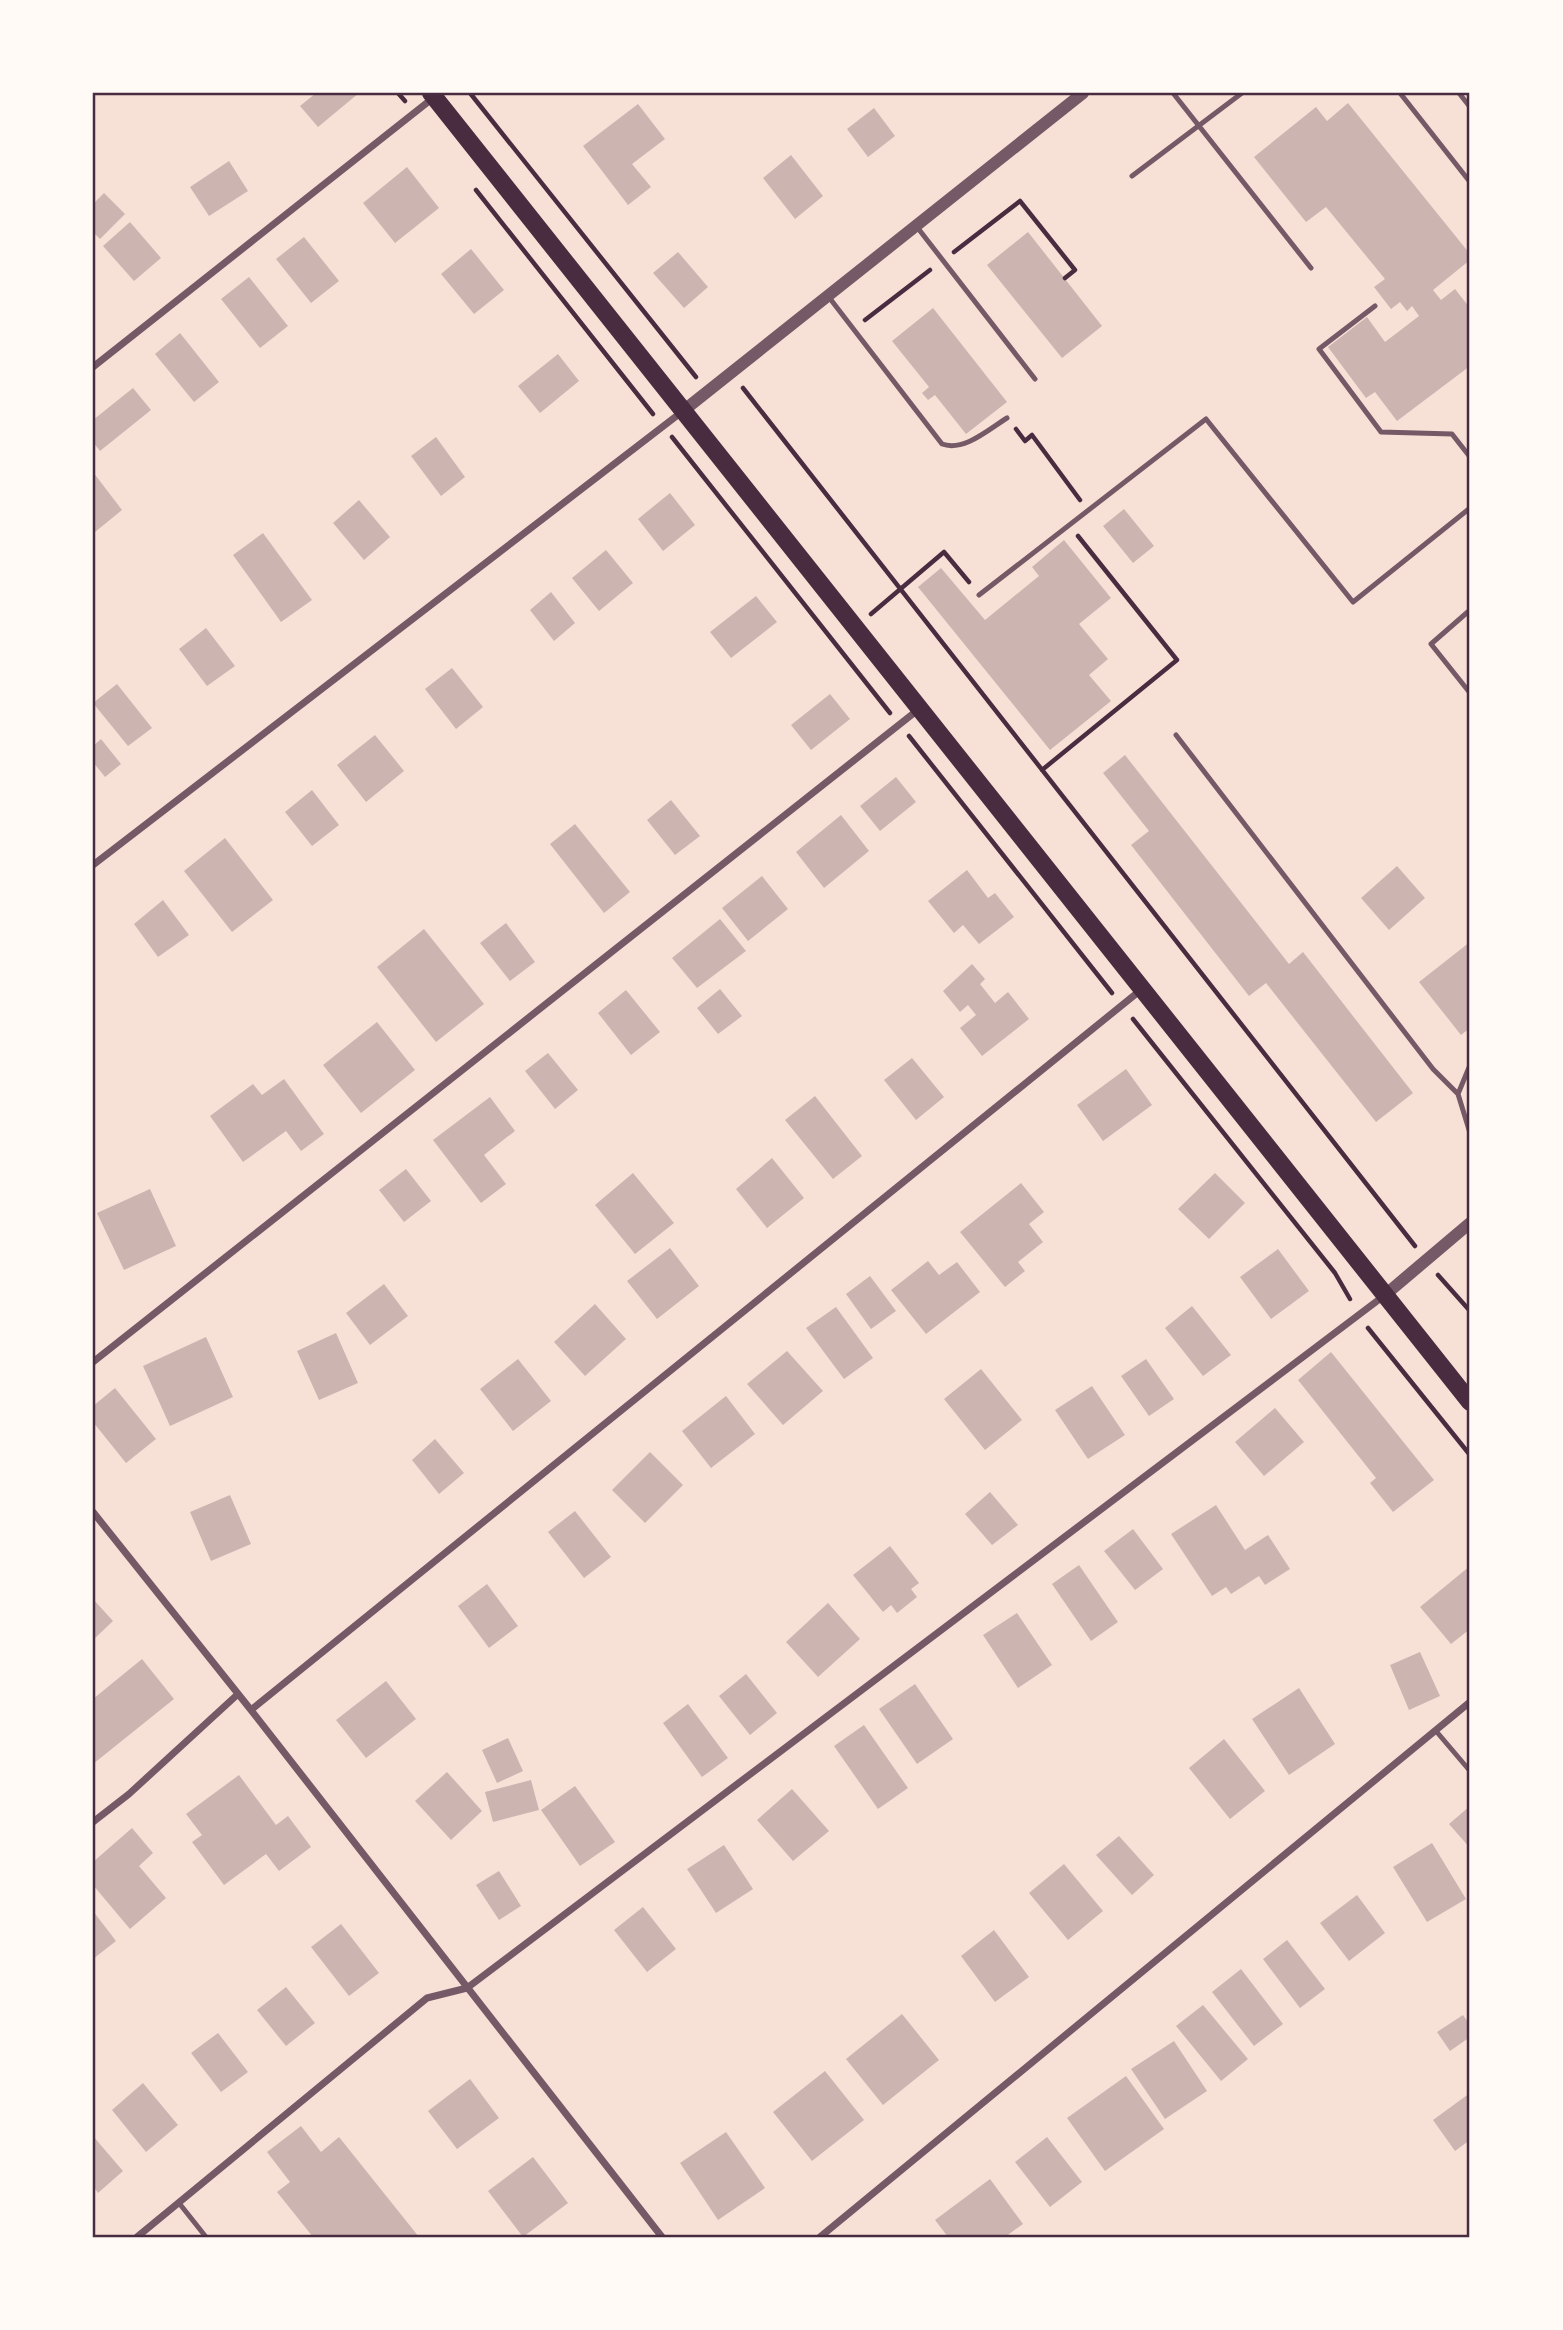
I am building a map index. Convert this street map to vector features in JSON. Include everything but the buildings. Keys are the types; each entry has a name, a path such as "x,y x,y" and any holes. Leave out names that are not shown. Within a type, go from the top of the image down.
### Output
{"main road":[{"path":"435,94 683,411 1470,1402"}],"street":[{"path":"93,865 683,411 1083,93"},
{"path":"93,367 435,94"},
{"path":"93,1362 920,708"},
{"path":"251,1710 1142,989"},
{"path":"137,2237 427,1998 467,1988 1385,1294 1470,1223"},
{"path":"93,1512 662,2237"},
{"path":"93,1822 129,1794 238,1694"},
{"path":"820,2237 1470,1702"}],"lane":[{"path":"1172,93 1311,268"},
{"path":"1132,176 1242,93"},
{"path":"1400,93 1470,182"},
{"path":"1459,93 1470,107"},
{"path":"916,226 1035,379"},
{"path":"828,296 943,444 960,446 1007,418"},
{"path":"1375,306 1319,349 1381,432 1451,434 1470,457"},
{"path":"979,596 1206,419 1353,602 1470,508"},
{"path":"1470,610 1431,644 1470,693"},
{"path":"1177,735 1433,1069 1458,1094 1470,1133"},
{"path":"1458,1094 1470,1065"},
{"path":"1436,1731 1470,1771"},
{"path":"179,2203 206,2237"}],"path":[{"path":"398,93 414,113"},
{"path":"470,93 707,392"},
{"path":"474,188 1335,1273"},
{"path":"853,329 1020,201 1075,270 1065,278"},
{"path":"732,372 1426,1260 1470,1311"},
{"path":"1007,418 1025,441 1032,435 1088,511"},
{"path":"1042,770 1177,660 1070,526"},
{"path":"868,617 944,552 979,596"},
{"path":"1371,1333 1470,1455"}]}
